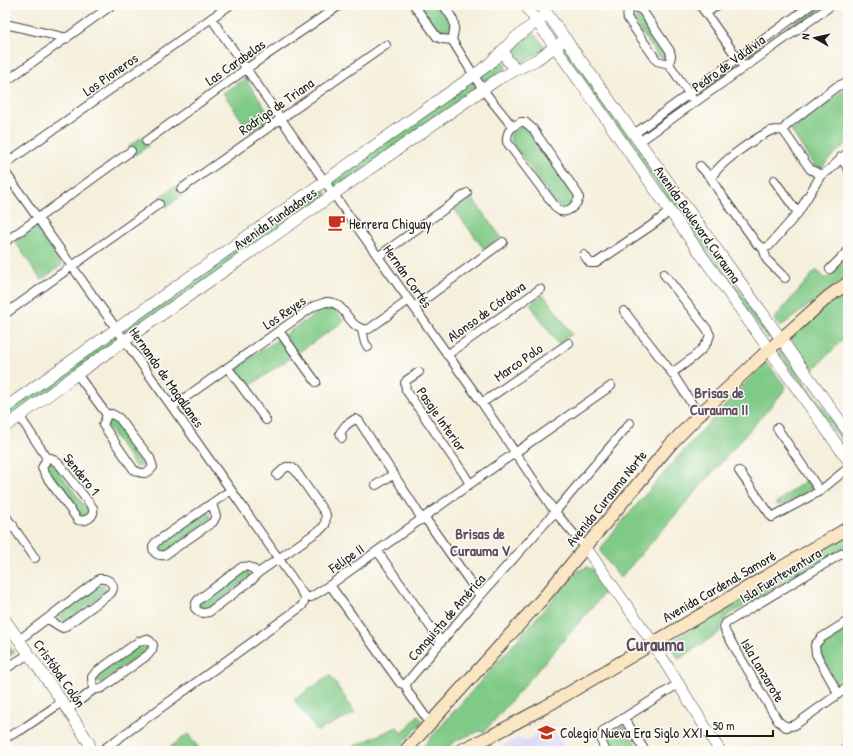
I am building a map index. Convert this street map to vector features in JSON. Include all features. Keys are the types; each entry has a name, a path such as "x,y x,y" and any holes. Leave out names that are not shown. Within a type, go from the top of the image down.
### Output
{"main road":[{"name":"Avenida Curauma Norte","path":"408,749 586,548 670,445 699,415 780,339 828,297 848,283"},
{"name":"Avenida Cardenal Samoré","path":"459,751 491,736 545,707 848,528"}],"street":[{"path":"5,82 112,5"},
{"name":"Los Pioneros","path":"5,164 230,5"},
{"name":"Las Carabelas","path":"146,141 246,69 340,5"},
{"path":"414,5 437,36 442,39 452,40"},
{"path":"443,5 454,21 455,27 452,40 483,90 512,126"},
{"name":"Avenida Boulevard Curauma","path":"525,5 848,460"},
{"path":"700,5 743,67"},
{"path":"706,13 718,5"},
{"name":"Pedro de Valdivia","path":"636,138 689,95 811,5"},
{"name":"Pedro de Valdivia","path":"636,138 695,103 743,67 832,5"},
{"path":"669,64 671,56 670,51 642,10 637,7 628,11 628,19 657,61 669,64 695,103"},
{"name":"Avenida Boulevard Curauma","path":"544,10 848,432"},
{"name":"Avenida Fundadores","path":"5,408 488,65 515,38 537,22 544,10"},
{"name":"Hernán Cortés","path":"211,18 334,195 482,403 555,512 586,548"},
{"path":"5,24 67,38"},
{"name":"Avenida Fundadores","path":"5,427 77,374 498,79 536,60 566,40"},
{"name":"Rodrigo de Triana","path":"181,189 386,45"},
{"path":"504,50 507,60 517,69"},
{"path":"783,130 788,124 836,87 848,82"},
{"path":"521,122 526,122 533,128 578,194 579,198 574,207 565,212 560,212 557,210 507,142 508,132 512,126 521,122"},
{"path":"711,178 715,171 728,159 772,130 783,130"},
{"path":"783,130 810,169 821,175"},
{"path":"5,242 131,151"},
{"path":"762,248 769,246 798,213 821,175 828,171 848,152"},
{"path":"841,158 848,169"},
{"path":"700,166 711,178 757,244 762,248 767,260 784,278"},
{"name":"Hernando de Magallanes","path":"5,172 306,597"},
{"path":"774,180 798,213"},
{"path":"378,256 467,193"},
{"path":"5,314 159,204"},
{"path":"584,255 590,263 596,263 670,211"},
{"path":"368,347 365,343 362,330 369,330 411,304 503,242"},
{"path":"830,269 848,251"},
{"path":"664,274 707,329 710,335 703,348 672,373"},
{"name":"Alonso de Córdova","path":"447,355 540,289"},
{"name":"Los Reyes","path":"172,407 314,306 326,302 335,303 343,310 355,327 362,330"},
{"path":"624,311 672,373 699,415"},
{"path":"279,331 316,382"},
{"name":"Marco Polo","path":"482,403 569,343"},
{"path":"228,368 266,420"},
{"name":"Pasaje Interior","path":"419,372 405,383 406,390 470,484"},
{"path":"77,374 107,415"},
{"name":"Felipe II","path":"100,751 302,606 306,597 311,597 378,552 470,484 611,386"},
{"path":"112,414 119,418 150,458 152,467 150,471 141,474 134,470 103,425 107,415 112,414"},
{"name":"Sendero 1","path":"20,417 47,458 51,458 59,464 93,508 94,512 88,520 78,520 48,479 42,468 47,458"},
{"path":"342,438 340,433 346,425 355,419 359,421 416,509 480,596"},
{"name":"Conquista de América","path":"406,685 480,596 555,512 630,423"},
{"path":"777,428 820,491"},
{"path":"258,573 247,565 242,567 198,600 195,608 201,613 209,612 253,579 258,573 325,525 326,515 295,470 291,467 286,467 277,475"},
{"path":"739,471 772,517 820,491 848,468"},
{"path":"376,485 394,474"},
{"path":"212,504 216,516 213,522 165,555 157,555 153,550 153,546 156,542 231,490"},
{"path":"6,515 35,558"},
{"path":"5,531 13,525"},
{"path":"586,548 653,643 720,751"},
{"name":"Isla Fuerteventura","path":"726,623 848,550"},
{"path":"378,552 441,642"},
{"path":"19,640 99,579 104,578 110,581 113,585 113,590 111,593 63,628 48,619"},
{"path":"330,585 400,683 406,685 408,692 430,723"},
{"name":"Cristóbal Colón","path":"5,620 65,706 90,747 100,751"},
{"path":"848,621 821,638 815,645 816,654 838,693 848,687"},
{"name":"Isla Lanzarote","path":"726,623 724,627 726,633 778,721 786,727 795,725 838,693"},
{"path":"5,738 93,690 102,688 148,655 152,650 153,645 150,641 146,639 138,642 96,672 92,677 93,690"},
{"path":"5,669 29,654"},
{"path":"606,751 601,743 603,731 678,684"},
{"path":"624,718 645,751"},
{"path":"844,751 848,748"}],"shaded area":[{"name":"Colegio Nueva Era Siglo XXI","path":"550,725 566,751 494,751 517,738 526,741"}],"green space":[{"path":"418,5 439,5 451,21 450,36 443,36 438,33"},
{"path":"816,5 827,5 745,63 742,59 808,13"},
{"path":"641,15 666,54 664,58 658,56 633,20"},
{"path":"532,31 546,48 520,64 513,62 510,52 512,47"},
{"path":"567,45 771,335 768,339 561,50"},
{"path":"501,60 505,64 506,70 487,82 483,79 482,73"},
{"path":"736,65 737,68 696,98 693,95"},
{"path":"245,78 272,118 250,132 223,93"},
{"path":"472,82 477,90 337,188 333,185 332,180"},
{"path":"845,89 848,94 848,142 828,160 822,168 814,166 791,130"},
{"path":"686,101 688,103 641,137 639,133"},
{"path":"522,126 526,126 574,195 575,200 563,209 560,210 510,140 511,134"},
{"path":"142,137 148,146 135,155 129,146"},
{"path":"175,186 182,196 166,207 159,197"},
{"path":"321,187 327,196 129,335 125,333 123,327"},
{"path":"471,197 501,237 484,249 454,209"},
{"path":"36,227 62,265 41,280 15,241"},
{"path":"848,256 848,276 780,327 774,319 816,270 826,279"},
{"path":"848,291 848,334 813,370 790,339 827,305"},
{"path":"544,295 572,334 558,344 530,304"},
{"path":"326,307 334,308 344,321 248,387 234,369"},
{"path":"114,334 118,337 119,342 5,423 5,411"},
{"path":"781,350 848,441 848,449 778,352"},
{"path":"767,363 785,386 784,391 620,578 602,554 601,550 604,543 676,459 762,365"},
{"path":"108,418 115,418 144,458 143,465 137,467 135,466 106,424"},
{"path":"48,462 52,462 88,511 88,516 86,518 79,516 45,467"},
{"path":"806,480 812,488 783,505 775,504"},
{"path":"208,511 211,516 210,519 167,552 160,550 159,547 161,543"},
{"path":"848,536 848,545 727,616 721,626 720,632 679,659 669,643 784,573 794,571 821,554 824,550"},
{"path":"587,567 593,570 608,589 484,732 480,731 457,740 443,751 419,751 578,571"},
{"path":"244,570 248,571 250,577 206,611 200,610 198,604"},
{"path":"103,584 107,591 66,622 59,616"},
{"path":"848,629 848,681 841,686 838,684 819,651 820,646"},
{"path":"5,640 14,653 5,659"},
{"path":"142,644 146,644 146,650 102,682 96,680 96,676"},
{"path":"330,675 355,713 317,731 294,700"},
{"path":"418,715 422,720 420,725 395,751 343,751 397,727 402,734"},
{"path":"624,725 640,751 613,751 606,739 607,734"},
{"path":"188,734 201,751 165,751"}],"place":[{"name":"Herrera Chiguay","path":"336,223"},
{"name":"Colegio Nueva Era Siglo XXI","path":"547,732"}],"district":[{"name":"Brisas de Curauma II","path":"719,400"},
{"name":"Brisas de Curauma V","path":"480,542"},
{"name":"Curauma","path":"655,644"}]}
